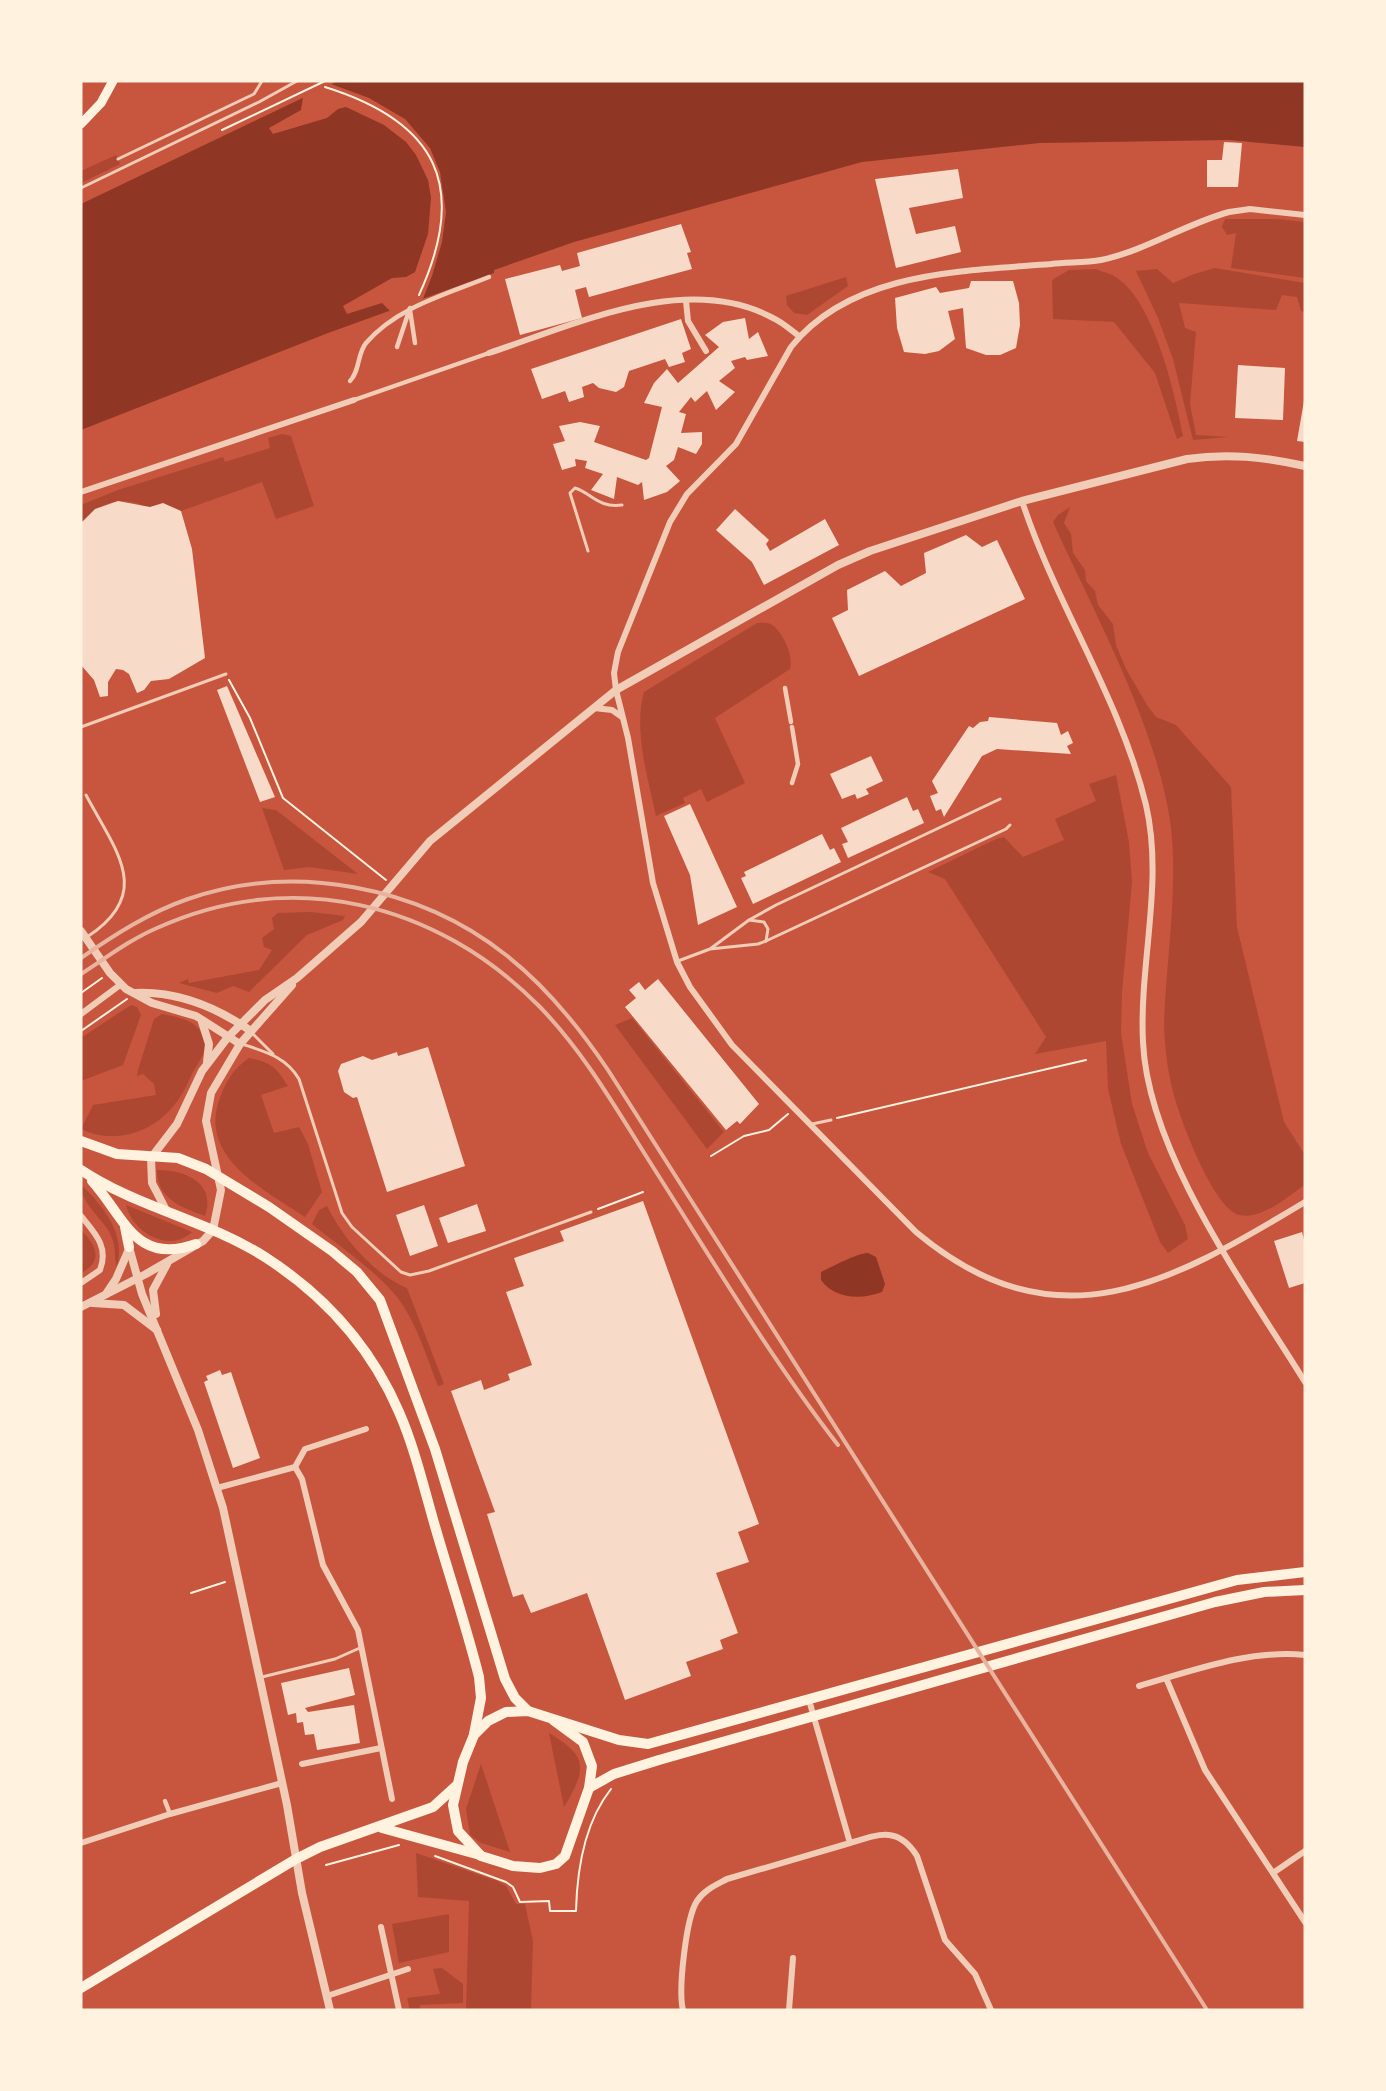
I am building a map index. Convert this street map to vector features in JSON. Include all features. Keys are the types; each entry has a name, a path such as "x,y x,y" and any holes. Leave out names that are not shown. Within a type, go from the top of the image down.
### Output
{"highway":[{"path":"83,1142 117,1155 178,1158 220,1178 269,1207 332,1251 357,1272 380,1300 435,1449 505,1679 515,1698 528,1711 619,1740 648,1744 1237,1580 1305,1572"},
{"path":"82,1171 134,1200 213,1230 264,1256 316,1294 340,1318 393,1399 410,1442 477,1669 481,1698 474,1735 456,1786 453,1805 458,1831 482,1856"},
{"path":"82,1171 108,1199 133,1235 151,1245 170,1250 196,1245"},
{"path":"124,1225 129,1247"},
{"path":"589,1788 614,1774 1215,1602 1264,1592 1305,1590"},
{"path":"474,1735 498,1715 528,1711"},
{"path":"382,1827 513,1866 530,1868 556,1864 565,1856 589,1788 592,1766 587,1749 576,1735 554,1720"},
{"path":"81,1988 296,1859 320,1847 382,1827 433,1807 456,1786"}],"main road":[{"path":"81,124 101,103 113,81"}],"street":[{"path":"1305,215 1250,209 1229,212 1101,260 929,275 844,303 799,336 775,372 736,444 687,494 670,522 618,652 614,673 653,883 677,962 709,1016 732,1045 812,1124 915,1232 945,1257 981,1277 1027,1292 1076,1297 1122,1290 1178,1273 1305,1202"},
{"path":"350,381 355,376 366,343 409,307 489,278"},
{"path":"81,492 635,305 686,301 718,302 754,309 774,318 799,336"},
{"path":"686,301 688,321 706,351"},
{"path":"409,307 415,343"},
{"path":"398,347 409,307"},
{"path":"169,1213 159,1201 152,1183 151,1158 177,1125 207,1064 228,1036 273,994 297,978 361,922 430,841 616,690 838,565 901,540 1023,501 1157,464 1210,455 1264,457 1305,466"},
{"path":"1023,501 1029,521 1115,713 1147,808 1152,855 1143,1033 1154,1101 1172,1154 1222,1248 1305,1382"},
{"path":"786,688 798,764 792,783"},
{"path":"594,708 612,710 623,717"},
{"path":"82,937 120,985 152,1004 187,1012 240,1044"},
{"path":"81,1307 137,1279 196,1245 213,1230 221,1201 220,1178 207,1134 206,1112 219,1077 240,1044 297,978"},
{"path":"81,1014 120,985"},
{"path":"134,993 152,993 196,1001 251,1031"},
{"path":"202,1021 209,1044 207,1064"},
{"path":"81,1216 100,1241 104,1253 103,1264 90,1279 81,1283"},
{"path":"129,1247 137,1279 160,1333 217,1488 260,1677 296,1859 330,2010"},
{"path":"105,1295 116,1279 129,1247"},
{"path":"160,1333 153,1303 153,1290 169,1260"},
{"path":"90,1303 124,1305 160,1333"},
{"path":"217,1488 295,1467 305,1449 366,1429"},
{"path":"295,1467 302,1479 323,1564 352,1613 362,1647 392,1798"},
{"path":"1139,1686 1252,1657 1280,1654 1305,1655"},
{"path":"1166,1678 1205,1770 1305,1922"},
{"path":"808,1700 850,1843"},
{"path":"302,1764 381,1748"},
{"path":"81,1843 170,1814 282,1783"},
{"path":"165,1801 170,1814"},
{"path":"683,2010 686,1933 692,1910 699,1898 711,1887 727,1880 887,1834 901,1837 917,1856 945,1940 975,1974 991,2010"},
{"path":"1273,1872 1305,1851"},
{"path":"381,1927 399,2010"},
{"path":"789,2010 793,1958"},
{"path":"327,1996 408,1969"}],"lane":[{"path":"118,159 254,94 262,81"},
{"path":"81,188 287,88 297,81"},
{"path":"588,551 570,493 575,488 583,491 590,499 613,506 622,505"},
{"path":"81,727 226,674"},
{"path":"82,937 114,916 122,900 125,884 120,862 86,795"},
{"path":"710,950 749,920 776,905 1000,799"},
{"path":"677,962 710,950 766,941 1006,829 1010,825"},
{"path":"749,920 764,922 768,929 766,941"},
{"path":"251,1031 274,1055 291,1066 299,1079 342,1213 352,1227 400,1272 419,1275 591,1212"},
{"path":"240,1044 274,1055"},
{"path":"812,1124 831,1120"},
{"path":"260,1677 335,1659 362,1647"}],"path":[{"path":"316,86 326,81"},
{"path":"325,87 362,100 399,121 424,147 435,171 442,211 437,245 418,297 409,307"},
{"path":"226,674 250,717 283,798 393,885"},
{"path":"81,993 103,978 97,970"},
{"path":"81,1031 134,993"},
{"path":"831,1120 1086,1060"},
{"path":"711,1156 744,1136 769,1130 795,1108"},
{"path":"591,1212 643,1192"},
{"path":"191,1593 225,1582"},
{"path":"435,1856 506,1882 513,1887 520,1902 549,1901 550,1911 576,1911 577,1881 582,1852 604,1797 615,1784"},
{"path":"326,1865 382,1848 401,1844 407,1846"}],"shaded area":[{"path":"338,81 1305,81 1305,147 1229,140 1040,143 862,162 574,242 328,333 81,430 81,204"},
{"path":"116,155 120,164 81,183 81,171"},
{"path":"1225,219 1277,219 1305,222 1305,278 1231,268 1236,233 1227,235 1222,227"},
{"path":"1215,268 1305,283 1305,312 1301,311 1297,297 1282,295 1276,310 1179,303 1185,328 1196,332 1190,404 1196,435 1228,437 1193,440 1173,359 1158,318 1136,271 1157,269 1173,283"},
{"path":"1096,269 1114,276 1128,288 1141,305 1168,373 1183,436 1177,439 1155,373 1114,322 1053,319 1052,280 1069,270"},
{"path":"846,277 848,286 807,315 794,313 787,305 786,296"},
{"path":"282,434 291,436 314,506 276,519 262,482 181,511 168,506 148,507 127,501 112,502 93,512 81,523 81,505 118,490 223,457 225,462 270,448 268,438"},
{"path":"1070,507 1064,523 1071,534 1073,553 1085,570 1086,581 1095,591 1098,605 1113,624 1116,645 1126,669 1156,717 1176,725 1231,787 1237,927 1284,1122 1305,1155 1305,1185 1266,1211 1257,1214 1240,1215 1230,1210 1220,1199 1201,1166 1173,1093 1167,1063 1164,1024 1173,877 1171,828 1164,790 1139,712 1123,672 1053,522 1058,515"},
{"path":"757,623 770,624 776,628 787,645 791,664 790,669 715,718 745,783 707,802 701,789 683,798 685,803 656,816 641,738 640,722 644,692"},
{"path":"1116,775 1129,842 1132,882 1122,993 1121,1033 1132,1104 1148,1153 1185,1225 1188,1239 1168,1253 1160,1242 1121,1144 1108,1089 1106,1041 1035,1054 1046,1037 945,879 928,872 1004,837 1023,857 1064,840 1055,819 1096,801 1089,784"},
{"path":"262,808 276,810 358,874 309,867 284,870"},
{"path":"311,912 345,916 343,920 307,935 249,992 233,986 217,993 179,983 188,979 189,983 259,970 272,950 264,947 262,938 274,929 272,918 278,913"},
{"path":"131,1005 137,1007 141,1015 123,1065 81,1081 81,1038"},
{"path":"162,1014 192,1023 204,1038 205,1047 202,1056 183,1093 166,1114 144,1129 119,1136 107,1136 81,1129 93,1105 156,1095 154,1084 143,1074 137,1076 154,1019"},
{"path":"632,1018 724,1132 707,1149 615,1025"},
{"path":"249,1058 273,1067 288,1086 261,1095 274,1133 299,1127 308,1144 322,1192 305,1217 272,1196 239,1170 227,1155 218,1138 215,1119 222,1092 235,1071"},
{"path":"157,1170 178,1172 196,1180 206,1195 205,1216 179,1205 166,1195 158,1180"},
{"path":"81,1185 98,1202 116,1232 119,1254 117,1266 111,1236 87,1203"},
{"path":"126,1205 192,1232 173,1241 153,1237 136,1224"},
{"path":"327,1206 341,1230 360,1254 382,1274 407,1288 444,1384 438,1386 416,1329 397,1297 367,1268 312,1224 319,1210"},
{"path":"81,1230 93,1247 95,1258 93,1263 81,1273"},
{"path":"868,1253 876,1257 885,1284 882,1292 857,1297 848,1296 833,1291 821,1280 821,1272"},
{"path":"549,1733 571,1749 580,1764 577,1783 564,1807"},
{"path":"481,1764 510,1852 481,1843 470,1835 466,1809"},
{"path":"416,1853 497,1881 506,1886 516,1904 525,1904 533,1941 531,2010 466,2010 469,1901 418,1897"},
{"path":"449,1914 449,1952 399,1963 392,1924"},
{"path":"442,1968 463,1984 463,2003 420,2005 420,2010 410,2010 407,1998 440,1994 433,1969"}],"pier":[{"path":"331,84 369,98 405,119 430,148 440,172 446,212 442,242 432,276 422,301 391,312 382,303 347,314 343,306 392,278 406,277 415,272 428,234 431,198 428,180 416,155 406,142 384,125 346,107 338,109 327,118 273,134 269,128 301,110 303,97"}],"building":[{"path":"1224,142 1242,143 1238,187 1207,187 1207,160 1222,160"},
{"path":"958,169 963,198 909,208 916,234 955,226 961,252 896,268 875,179"},
{"path":"681,224 691,252 687,253 692,269 589,297 586,287 575,290 582,318 520,335 505,279 560,265 562,271 580,266 577,253"},
{"path":"971,281 1013,281 1019,303 1020,325 1016,348 1000,355 986,355 966,348 963,308 948,311 955,339 939,351 925,354 904,352 897,328 895,298 936,287 940,293 969,288"},
{"path":"745,318 749,339 758,332 768,356 747,360 745,357 731,361 735,368 719,381 735,392 716,410 707,391 695,402 691,397 679,412 686,414 681,433 702,432 702,444 696,454 678,447 674,460 666,466 680,481 667,492 644,500 642,482 638,485 617,477 614,499 591,490 603,474 585,468 587,461 575,459 576,466 562,470 553,444 565,441 559,426 580,422 600,426 594,442 646,460 649,458 662,407 644,403 654,383 667,369 678,383 719,347 705,335 723,322"},
{"path":"681,319 691,349 682,353 685,362 669,367 665,359 629,371 624,387 616,392 599,388 593,383 582,387 584,397 569,402 565,391 542,399 531,369"},
{"path":"1238,365 1285,368 1283,420 1235,418"},
{"path":"1305,401 1305,442 1297,441"},
{"path":"118,501 150,507 163,503 181,511 192,549 205,658 169,679 151,681 144,690 137,693 129,674 116,669 108,682 108,696 100,697 94,680 81,665 81,523 95,509"},
{"path":"735,509 769,540 766,544 770,551 825,519 839,545 764,585 752,562 716,530"},
{"path":"966,535 982,547 997,540 1025,599 859,676 832,618 848,610 847,590 885,571 901,586 926,573 924,553"},
{"path":"227,686 275,797 260,802 217,690"},
{"path":"989,717 1057,723 1061,735 1068,731 1073,743 1067,746 1071,754 997,749 982,756 944,817 941,809 936,811 930,796 938,793 932,781 969,726 973,728 980,722 988,721"},
{"path":"871,756 883,781 866,789 869,794 857,799 855,794 842,799 830,774"},
{"path":"907,797 913,811 918,809 924,823 848,858 842,844 848,842 841,828"},
{"path":"690,804 737,907 698,925 690,875 664,816"},
{"path":"822,834 830,850 834,848 841,862 753,904 741,878 746,876 744,872"},
{"path":"658,979 759,1104 740,1124 737,1121 726,1130 625,1007 636,998 629,990 639,982 645,990"},
{"path":"428,1047 465,1166 387,1192 357,1097 353,1098 344,1092 338,1071 341,1064 363,1056 372,1060 397,1052 398,1056"},
{"path":"643,1201 759,1524 738,1532 749,1562 716,1573 738,1633 720,1640 723,1649 686,1662 691,1676 625,1700 587,1593 531,1613 523,1594 513,1597 487,1514 495,1512 451,1391 481,1380 484,1390 510,1380 508,1374 532,1365 506,1292 524,1286 514,1258 564,1241 560,1231"},
{"path":"477,1204 486,1231 448,1243 439,1218"},
{"path":"424,1205 438,1246 410,1256 396,1215"},
{"path":"1302,1232 1305,1243 1305,1283 1289,1288 1274,1241"},
{"path":"220,1370 222,1375 231,1372 260,1458 233,1468 204,1382 208,1380 206,1376"},
{"path":"349,1668 355,1695 305,1708 308,1712 354,1705 360,1743 317,1750 314,1734 305,1735 303,1722 297,1723 296,1713 288,1715 281,1683"}],"railway":[{"path":"81,958 160,910 188,899 228,888 270,882 312,882 354,887 395,897 434,912 472,931 506,955 535,980 574,1023 608,1070 1207,2010"},
{"path":"81,974 127,944 157,928 208,910 259,900 310,898 360,905 408,920 455,941 499,970 539,1006 571,1043 614,1104 765,1343 838,1445"}]}
